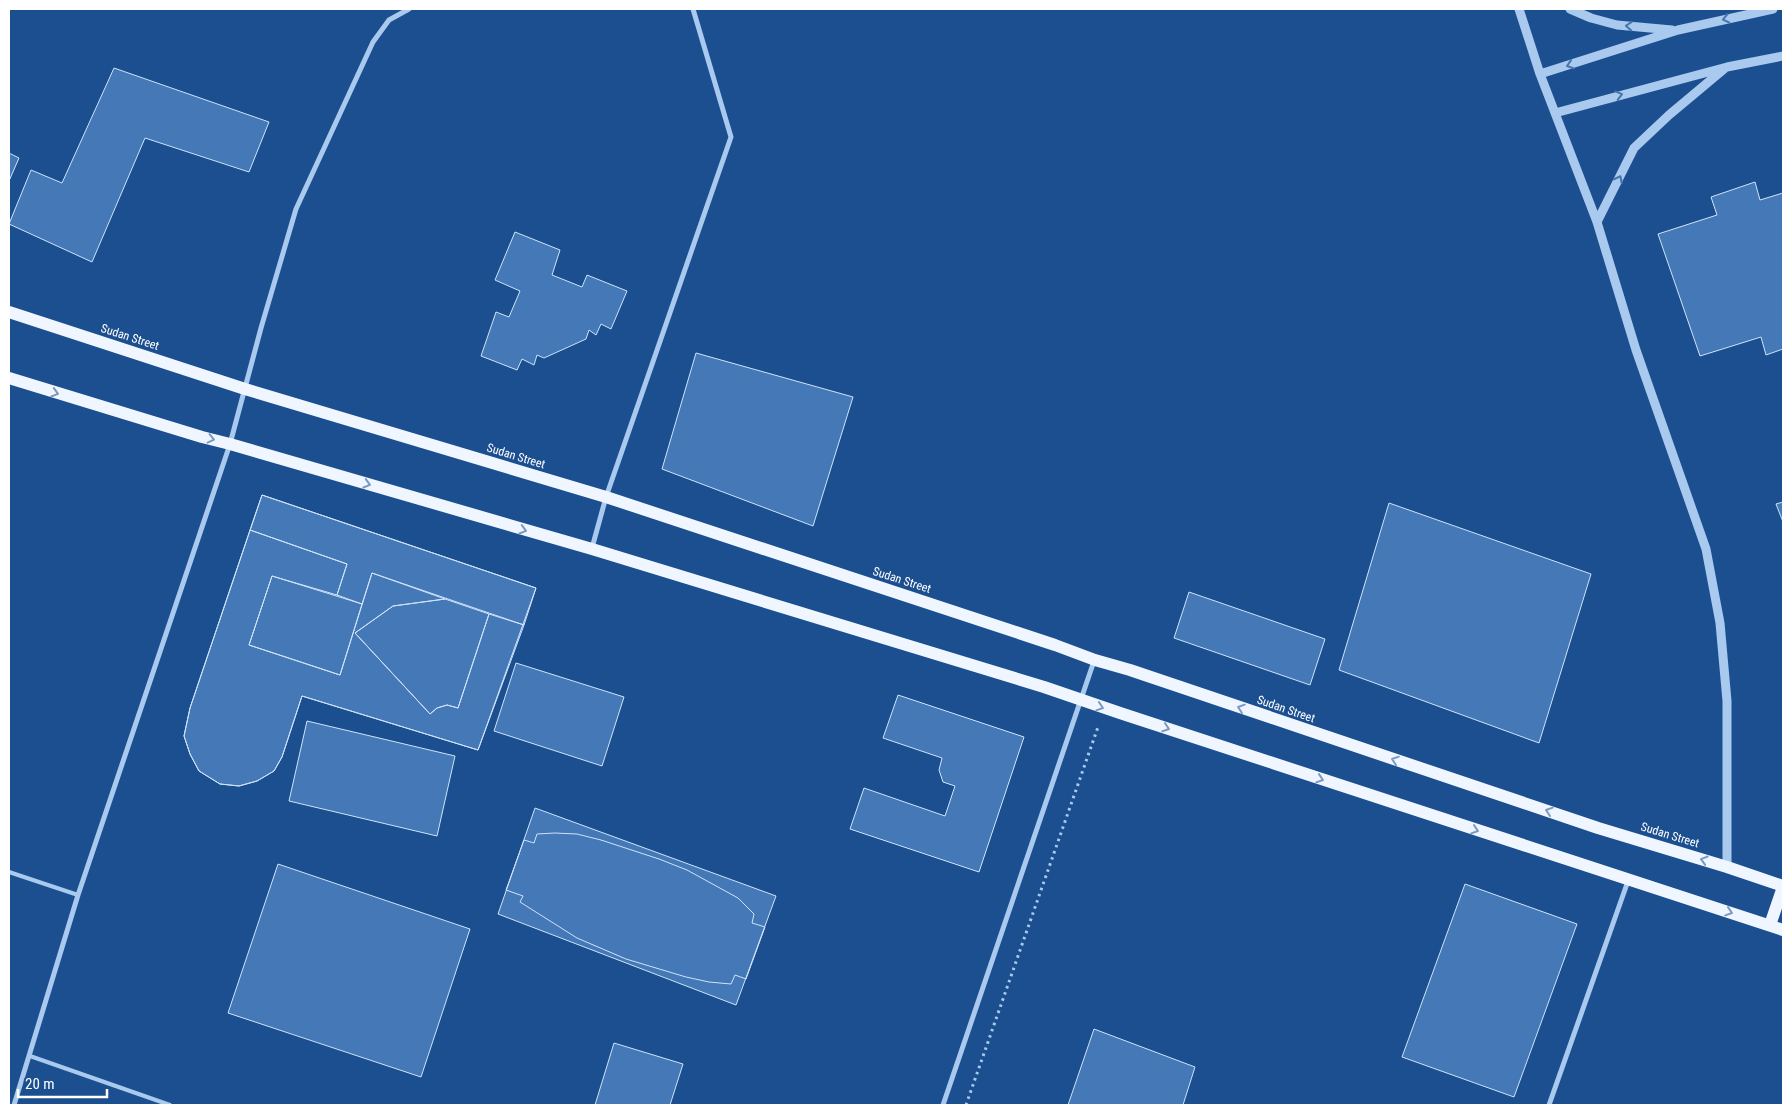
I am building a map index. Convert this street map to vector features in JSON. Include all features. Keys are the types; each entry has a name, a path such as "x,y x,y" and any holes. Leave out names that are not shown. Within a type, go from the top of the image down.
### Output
{"main road":[{"name":"Sudan Street","path":"9,312 245,389 606,498 1046,642 1598,828 1727,867 1783,887"},
{"path":"9,378 202,437 592,549 1044,687 1783,930"},
{"path":"1770,925 1783,887"}],"street":[{"path":"14,1105 78,895 230,444 261,328 296,210 373,42 389,20 409,9"},
{"path":"592,549 606,498 731,137 693,9"},
{"path":"1519,9 1540,74 1597,222 1636,350 1706,549 1720,623 1727,701 1727,867"},
{"path":"1570,9 1617,26 1678,30"},
{"path":"1540,74 1678,30 1773,9"},
{"path":"1555,112 1727,66 1783,56"},
{"path":"1597,222 1634,148 1669,115 1727,66"},
{"path":"943,1105 1095,660"},
{"path":"1549,1105 1628,880"}],"lane":[{"path":"9,872 78,895"},
{"path":"30,1056 170,1105"}],"path":[{"path":"966,1105 1100,720"}],"building":[{"path":"114,68 269,122 249,172 145,138 92,262 9,224 31,170 62,183"},
{"path":"9,153 19,158 9,181"},
{"path":"1755,182 1760,200 1783,193 1783,349 1766,355 1761,337 1700,356 1658,234 1717,215 1711,197"},
{"path":"515,232 560,250 552,275 582,287 587,275 627,291 611,329 601,324 596,335 589,330 586,339 544,358 537,355 534,365 522,359 517,370 481,356 496,312 509,317 520,291 495,280"},
{"path":"696,353 853,397 813,526 662,469"},
{"path":"262,495 536,588 478,750 302,696 282,757 274,771 257,781 239,786 220,784 199,771 190,754 184,736 190,708"},
{"path":"262,495 536,588 524,625 372,573 362,604 337,595 347,564 250,530"},
{"path":"1783,502 1783,522 1776,504"},
{"path":"1389,503 1591,574 1539,743 1339,670"},
{"path":"250,530 347,564 337,595 272,576 249,645 340,675 372,573 445,599 393,606 355,633 430,714 437,708 447,705 458,708 489,614 524,625 478,750 302,696 282,757 274,771 257,781 239,786 220,784 199,771 190,754 184,736 190,708"},
{"path":"272,576 362,604 340,675 249,645"},
{"path":"1189,592 1325,639 1310,685 1174,638"},
{"path":"445,599 489,614 458,708 447,705 437,708 430,714 355,633 393,606"},
{"path":"516,663 624,697 602,766 494,731"},
{"path":"898,695 1024,737 979,872 850,829 864,788 945,816 955,786 943,782 939,770 942,758 883,738"},
{"path":"307,721 455,756 437,836 289,801"},
{"path":"535,808 776,896 736,1005 498,914"},
{"path":"537,834 577,834 601,840 659,859 687,870 738,898 754,914 752,923 765,927 746,979 735,975 731,984 709,982 626,959 577,938 520,902 523,896 506,890 524,840 534,843"},
{"path":"278,864 470,929 421,1077 228,1013"},
{"path":"1465,884 1577,924 1514,1097 1402,1057"},
{"path":"1094,1029 1195,1067 1183,1105 1068,1105"},
{"path":"614,1043 683,1064 670,1105 595,1105"}]}
